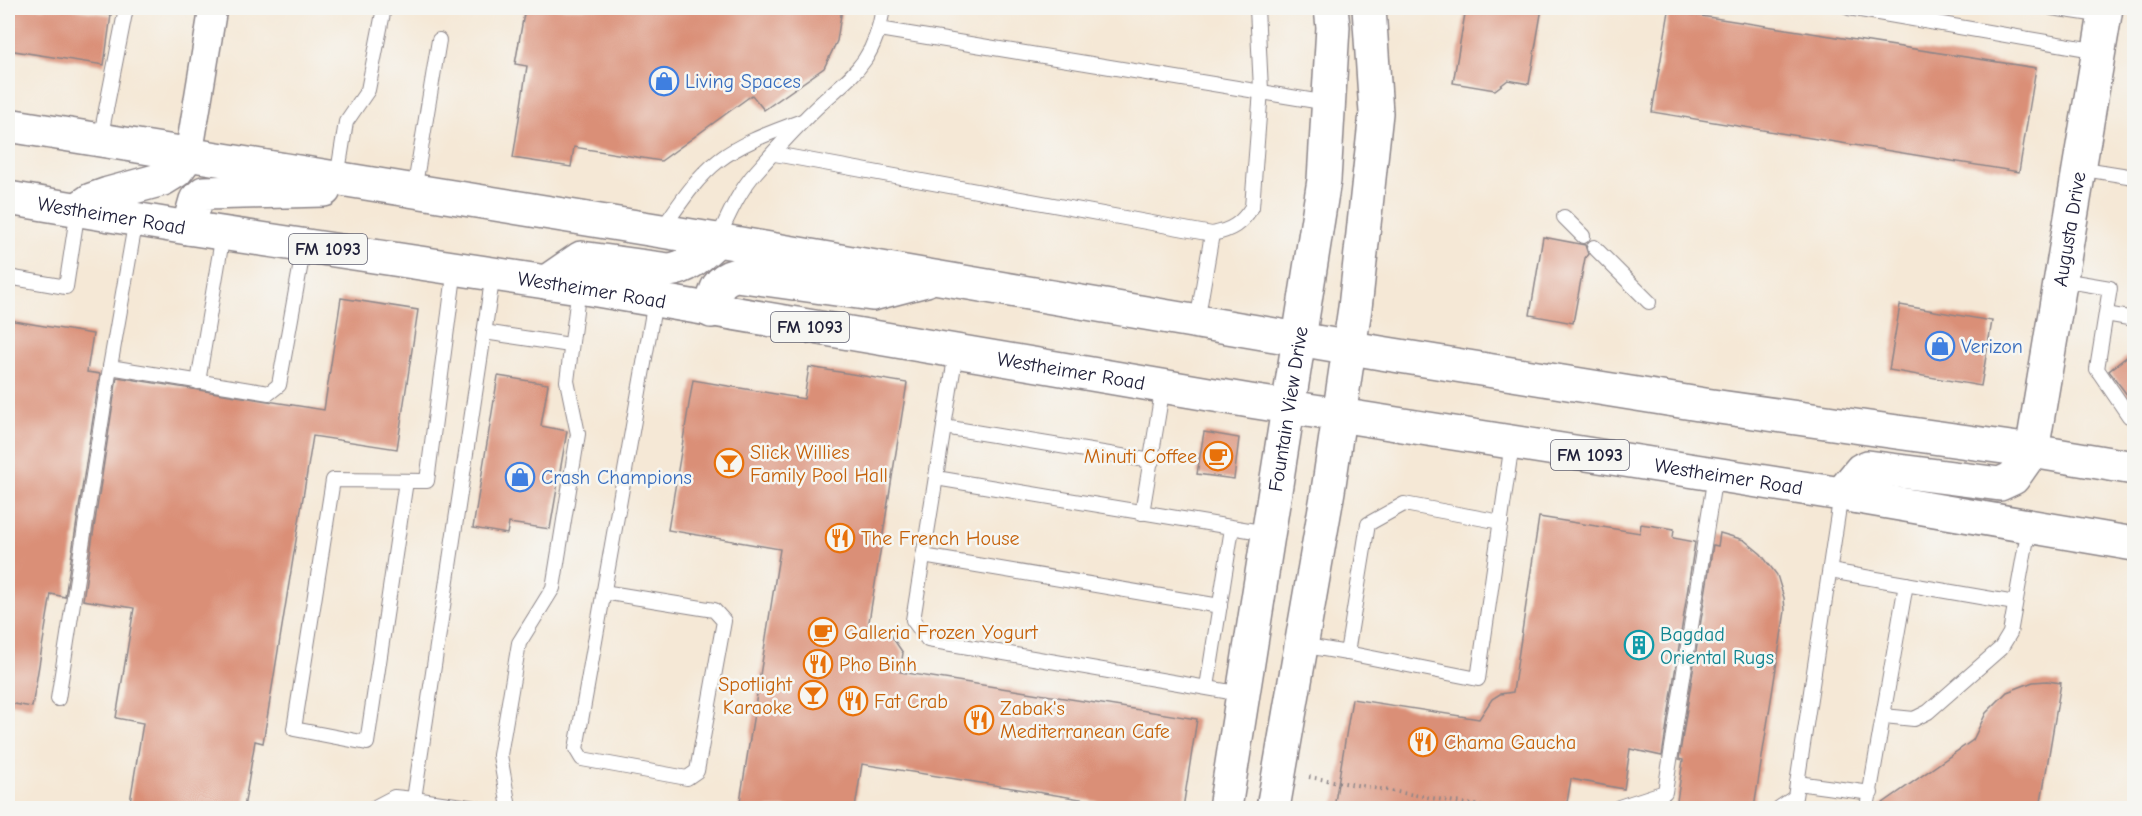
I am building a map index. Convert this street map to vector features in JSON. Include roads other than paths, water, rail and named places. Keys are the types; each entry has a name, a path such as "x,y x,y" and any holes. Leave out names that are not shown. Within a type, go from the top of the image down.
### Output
{"main road":[{"name":"Fountain View Drive","path":"1225,808 1324,180 1333,27 1331,8"},
{"path":"1273,808 1349,348 1376,113 1369,8"},
{"name":"Augusta Drive","path":"2032,451 2105,12"},
{"path":"8,125 717,240 1349,348 1705,405 2032,451 2134,468"},
{"path":"78,209 91,200 108,194 163,179 176,171 189,154"},
{"path":"188,228 196,200 204,193 404,189"},
{"name":"Westheimer Road","path":"8,198 223,234 579,287 1287,407 1841,494 2134,544"},
{"path":"546,282 581,258 669,270 681,268 693,262 717,240"},
{"path":"711,311 717,286 724,278 736,275 872,294 937,277"},
{"path":"1841,494 1861,470 1868,467 2000,484 2013,478 2032,451"}],"street":[{"path":"189,154 213,8"}],"lane":[{"path":"100,140 126,8"},
{"path":"337,178 346,122 368,90 384,8"},
{"path":"717,240 739,195 756,173 804,120 861,68 879,29 883,8"},
{"path":"775,154 1212,234 1231,230 1242,222 1252,207 1261,90 1257,8"},
{"path":"1849,8 2099,51"},
{"path":"2052,8 2105,12"},
{"path":"879,29 1261,90 1328,103"},
{"path":"404,189 439,40"},
{"path":"661,231 701,174 724,154 746,141 804,120"},
{"path":"2078,168 2134,177"},
{"path":"8,277 66,287 78,209"},
{"path":"1564,217 1583,236"},
{"path":"58,699 110,367 136,219"},
{"path":"198,382 223,234"},
{"path":"1197,322 1212,234"},
{"path":"110,367 269,393 279,385 304,246"},
{"path":"1594,247 1649,302"},
{"path":"406,481 367,743 294,729 333,480 427,481 455,268"},
{"path":"414,799 493,274"},
{"path":"2062,280 2110,288 2097,369 2129,416 2134,417"},
{"path":"509,808 500,754 519,643 553,588 578,434 567,381 579,287"},
{"path":"603,592 714,610 724,621 697,771 687,778 582,759 576,749 603,592 655,301"},
{"path":"2106,314 2134,319"},
{"path":"484,332 570,345"},
{"path":"956,350 913,620 928,640 1242,694"},
{"path":"1142,513 1163,386"},
{"path":"944,427 1152,461"},
{"path":"1300,645 1478,679 1512,443"},
{"path":"1618,807 1665,792 1715,475"},
{"path":"936,478 1267,533"},
{"path":"1779,808 1796,796 1841,494"},
{"path":"1347,653 1368,524 1404,504 1501,522"},
{"path":"1884,716 1914,719 1928,712 2001,648 2010,633 2029,527"},
{"path":"1207,687 1232,528"},
{"path":"923,556 1220,606"},
{"path":"1830,571 2016,603"},
{"path":"1867,808 1906,584"},
{"path":"1797,783 1871,793"},
{"path":"373,808 394,797 477,808"}],"place":[{"name":"Living Spaces","path":"664,81"},
{"name":"Verizon","path":"1940,346"},
{"name":"Minuti Coffee","path":"1218,456"},
{"name":"Slick Willies Family Pool Hall","path":"729,463"},
{"name":"Crash Champions","path":"520,477"},
{"name":"The French House","path":"840,538"},
{"name":"Galleria Frozen Yogurt","path":"823,632"},
{"name":"Bagdad Oriental Rugs","path":"1639,645"},
{"name":"Pho Binh","path":"818,664"},
{"name":"Spotlight Karaoke","path":"813,695"},
{"name":"Fat Crab","path":"853,701"},
{"name":"Zabak's Mediterranean Cafe","path":"979,720"},
{"name":"Chama Gaucha","path":"1423,742"}]}
